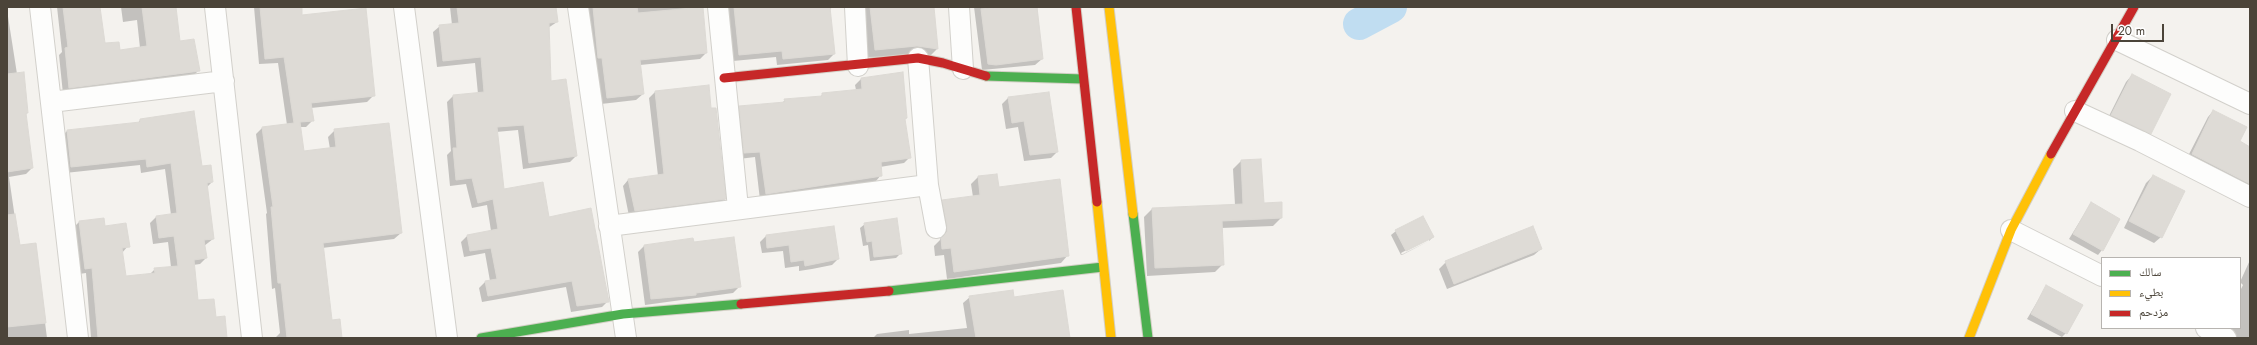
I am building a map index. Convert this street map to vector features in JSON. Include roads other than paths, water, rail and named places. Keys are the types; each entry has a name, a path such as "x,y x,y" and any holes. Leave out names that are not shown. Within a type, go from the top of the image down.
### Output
{"street":[{"path":"40,7 78,338"},
{"path":"215,7 252,338"},
{"path":"404,7 446,338"},
{"path":"578,7 626,338"},
{"path":"718,7 738,208"},
{"path":"856,7 858,66"},
{"path":"959,7 963,69"},
{"path":"1076,7 1111,338"},
{"path":"1110,7 1148,338"},
{"path":"1969,338 2011,230 2134,7"},
{"path":"2117,40 2250,104"},
{"path":"724,78 858,66 918,58 989,77 1083,79"},
{"path":"918,58 928,185 936,228"},
{"path":"51,102 224,81"},
{"path":"2075,112 2140,141 2250,197"},
{"path":"609,226 738,208 928,185"},
{"path":"2011,230 2101,275"},
{"path":"481,338 623,314 953,285 1103,267"},
{"path":"2208,329 2226,338"}],"waterway":[{"path":"1359,24 1391,7"}]}
